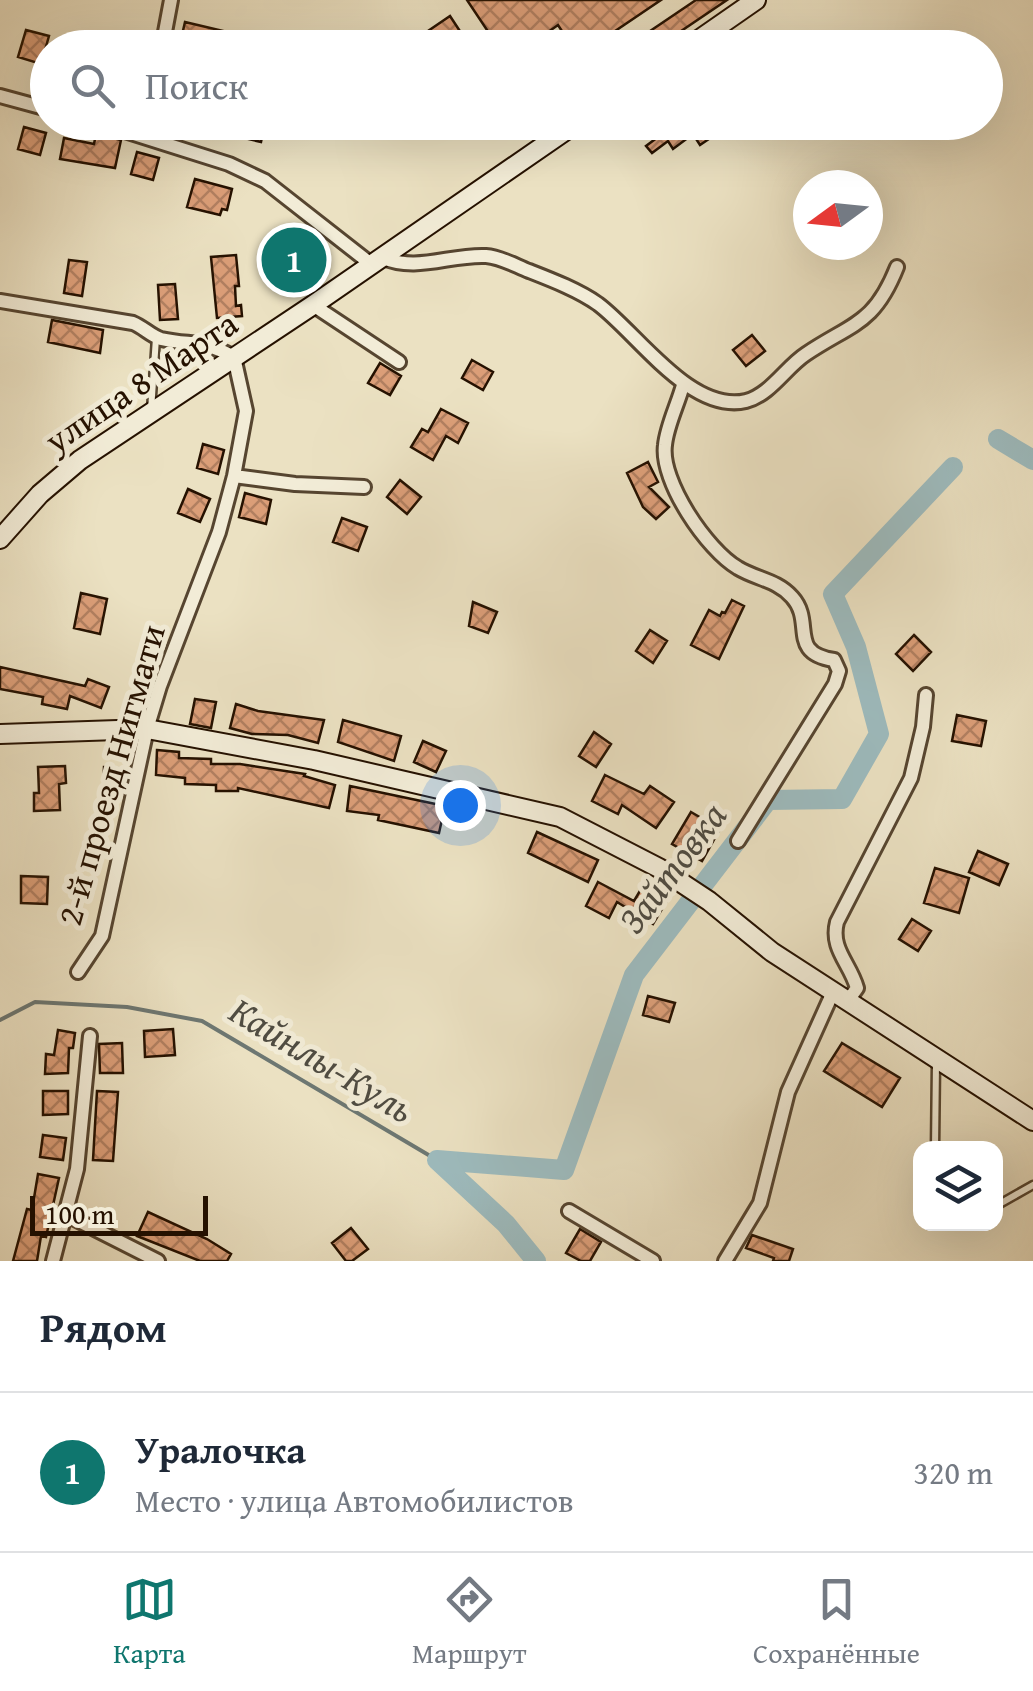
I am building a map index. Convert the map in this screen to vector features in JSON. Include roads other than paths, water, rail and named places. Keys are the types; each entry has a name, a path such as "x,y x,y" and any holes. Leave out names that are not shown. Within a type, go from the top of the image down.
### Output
{"main road":[{"path":"713,30 756,0"},
{"name":"улица 8 Марта","path":"0,539 53,482 151,411 552,140"},
{"path":"0,734 147,729 314,760 560,817 659,868 709,901 772,952 1033,1121"}],"street":[{"path":"165,30 171,0"},
{"path":"0,96 30,104"},
{"path":"155,140 229,164 265,181 376,261 410,266 491,256 550,279 596,302 683,385 730,402 758,396 805,354 868,316 888,290 897,268"},
{"path":"0,301 132,323 156,338 208,343 234,358"},
{"path":"313,305 400,362"},
{"name":"2-й проезд Нигмати","path":"78,972 102,936 147,729 219,532 234,476 246,412 234,358"},
{"path":"683,385 665,444 666,471 673,488 716,551 738,568 786,590 798,603 806,646 816,658 834,660 839,671 835,684 738,841"},
{"path":"234,476 364,487"},
{"path":"725,1261 760,1203 788,1092 840,997 858,988 852,970 838,953 834,935 837,922 911,778 924,727 926,695"},
{"path":"53,1261 78,1169 90,1036"},
{"path":"569,1211 652,1261"},
{"path":"65,1214 158,1261"}],"lane":[{"path":"151,411 156,338"},
{"path":"936,1057 936,1141"},
{"path":"1003,1202 1033,1185"}],"waterway":[{"name":"Зайтовка","path":"998,439 1033,460"},
{"name":"Зайтовка","path":"536,1261 506,1224 437,1160 564,1170 634,975 768,800 842,799 879,734 856,647 833,594 953,467"},
{"name":"Кайнлы-Куль","path":"0,1020 35,1002 127,1007 202,1021 437,1160"}],"place":[{"name":"Уралочка","path":"294,260"}]}
